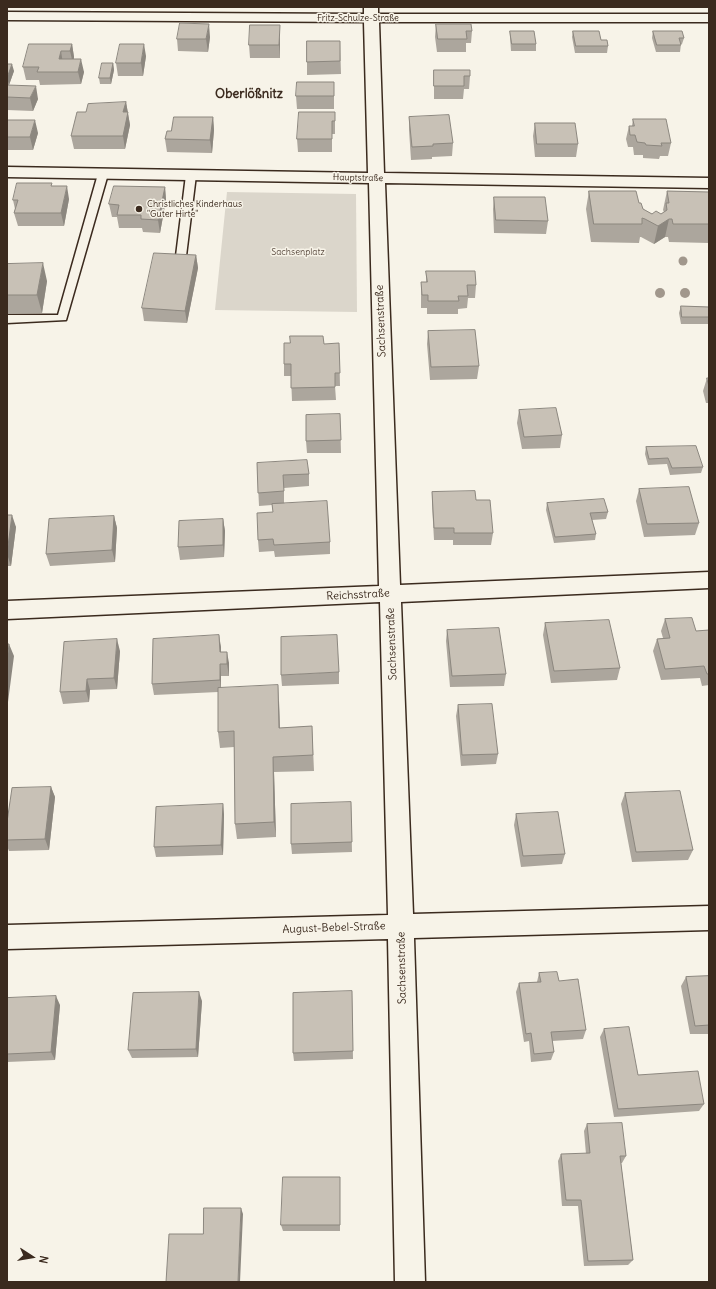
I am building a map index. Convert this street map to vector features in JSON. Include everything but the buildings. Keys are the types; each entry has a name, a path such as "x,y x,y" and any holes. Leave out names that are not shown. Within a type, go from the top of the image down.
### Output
{"street":[{"name":"Fritz-Schulze-Straße","path":"7,16 371,12 709,18"},
{"name":"Sachsenstraße","path":"371,12 391,593 410,1282"},
{"name":"Hauptstraße","path":"7,172 709,183"},
{"name":"Reichsstraße","path":"7,610 709,580"},
{"name":"August-Bebel-Straße","path":"7,937 709,918"}],"lane":[{"path":"7,319 62,318 102,174"},
{"path":"181,256 192,175"}],"green space":[{"name":"Sachsenplatz","path":"227,192 356,194 357,312 215,310"}],"place":[{"name":"Christliches Kinderhaus \"Guter Hirte\"","path":"139,209"}],"district":[{"name":"Oberlößnitz","path":"249,94"}]}
